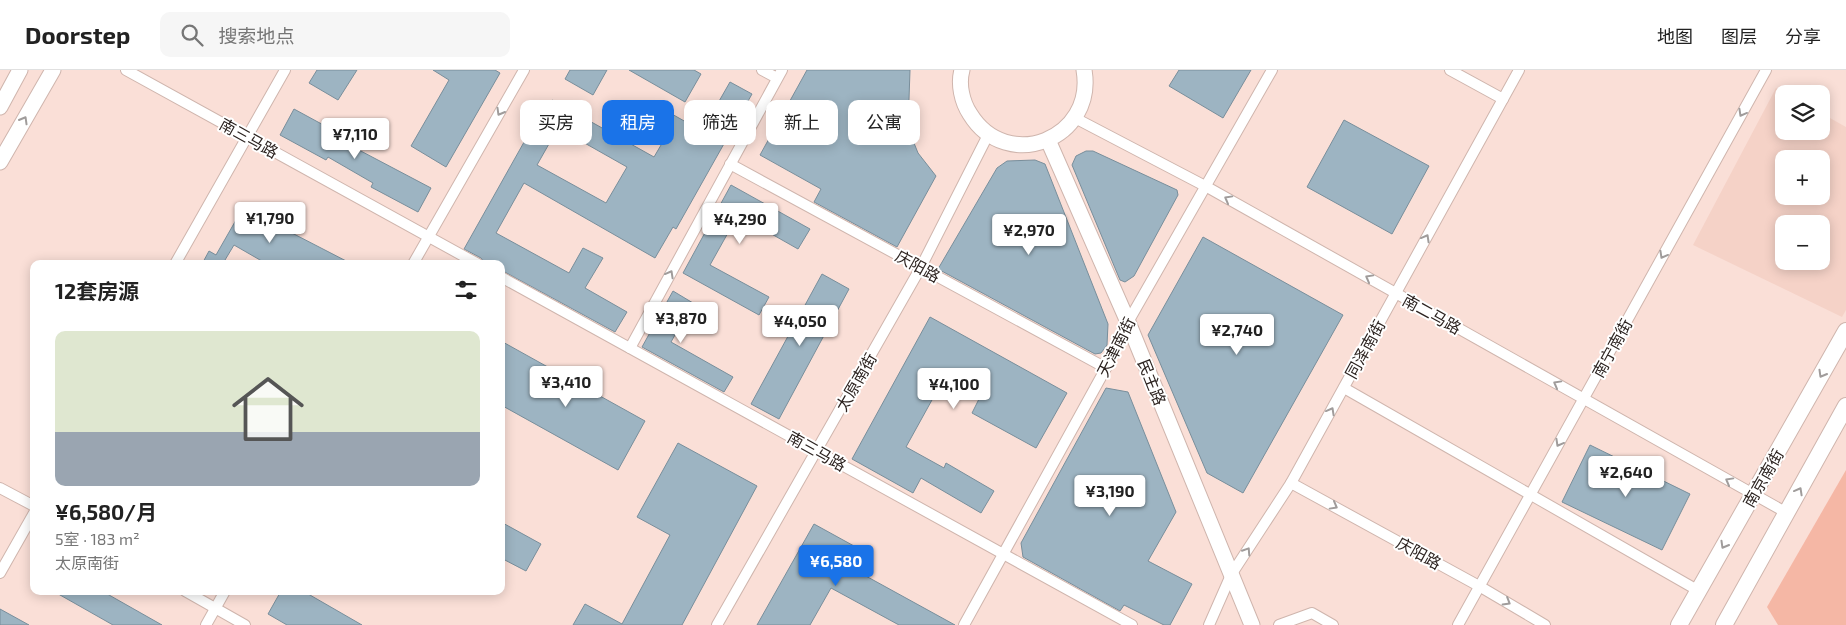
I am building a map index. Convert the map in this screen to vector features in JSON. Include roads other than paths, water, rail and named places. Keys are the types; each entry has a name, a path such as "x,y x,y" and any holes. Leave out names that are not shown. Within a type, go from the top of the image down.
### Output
{"main road":[{"name":"南京南街","path":"1679,625 1846,331"},
{"path":"1724,625 1846,406"}],"street":[{"path":"0,107 20,70"},
{"path":"0,162 53,70"},
{"name":"南三马路","path":"126,70 471,260"},
{"path":"177,260 285,70"},
{"path":"415,260 524,70"},
{"path":"630,348 780,74 762,70"},
{"path":"962,70 961,91 966,108 975,123 988,135 1014,144 1028,145 1048,140 1063,131 1075,118 1083,100 1086,82 1084,70"},
{"name":"天津南街","path":"964,625 1106,368 1128,322 1207,187 1272,70"},
{"path":"1450,70 1503,99"},
{"name":"同泽南街","path":"1209,625 1231,574 1291,483 1519,70"},
{"name":"南宁南街","path":"1458,625 1766,70"},
{"name":"南二马路","path":"1075,118 1207,187 1786,513"},
{"name":"太原南街","path":"717,625 921,267 988,135"},
{"name":"民主路","path":"1048,140 1128,322 1252,625"},
{"name":"庆阳路","path":"730,164 1106,368"},
{"name":"南三马路","path":"505,279 1132,625"},
{"path":"1344,388 1698,591"},
{"name":"庆阳路","path":"1291,483 1480,586 1546,625"},
{"path":"0,488 30,504"},
{"path":"0,573 30,521"},
{"path":"192,595 245,625"},
{"path":"206,625 223,595"},
{"path":"1279,625 1312,613 1332,625"}]}
